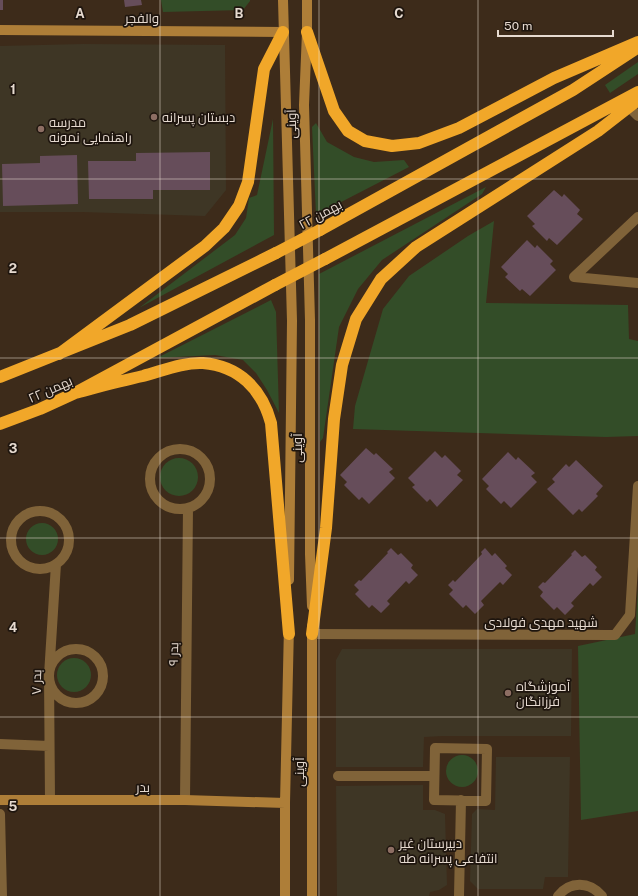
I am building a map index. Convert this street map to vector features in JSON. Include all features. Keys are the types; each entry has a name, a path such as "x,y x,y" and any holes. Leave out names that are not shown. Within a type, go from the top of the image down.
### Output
{"highway":[{"path":"59,354 204,246 224,228 239,206 248,182 264,69 283,32"},
{"path":"308,32 334,111 348,131 365,141 392,146 419,143 459,128 554,78 638,42"},
{"name":"۲۲ بهمن","path":"0,377 130,325 276,253 573,90 638,47"},
{"name":"۲۲ بهمن","path":"0,424 40,409 75,393 638,92"},
{"path":"312,634 326,528 334,419 342,365 356,319 381,279 416,247 598,131 634,104"},
{"path":"75,393 181,366 202,363 223,367 242,376 257,391 267,410 271,423 289,634"}],"main road":[{"name":"آوینی","path":"282,0 292,320 285,896"},
{"name":"آوینی","path":"308,0 308,32 304,105 310,320 312,896"},
{"name":"والفجر","path":"0,30 283,32"},
{"name":"بدر","path":"0,800 184,800 285,803"}],"street":[{"path":"634,104 638,116"},
{"path":"638,217 574,277 638,283"},
{"path":"176,448 186,449 203,459 208,468 210,477 209,487 204,496 197,503 188,508 178,509 169,507 160,502 150,485 150,475 153,465 158,458 166,452 176,448"},
{"name":"شهید مهدی فولادی","path":"312,634 615,635 630,615 638,486"},
{"name":"بدر ۹","path":"184,800 188,508"},
{"path":"38,510 48,512 63,522 68,530 68,549 56,564 47,568 37,569 28,567 19,561 13,553 11,534 14,525 21,517 29,512 38,510"},
{"name":"بدر ۷","path":"50,800 49,675 56,564"},
{"path":"71,649 80,649 92,654 101,664 104,673 100,691 94,698 77,704 64,701 54,692 50,684 49,675 55,658 71,649"},
{"path":"0,744 49,746"},
{"path":"435,748 487,749 486,801 434,800 434,776 435,748"},
{"path":"338,776 434,776"},
{"path":"459,896 461,800"},
{"path":"0,814 1,894"},
{"path":"558,896 562,891 570,886 578,884 587,885 595,889 602,896"}],"shaded area":[{"name":"دبستان پسرانه","path":"83,44 225,45 226,190 205,216 82,212 0,212 0,46"},
{"path":"342,649 572,649 571,736 424,737 423,767 336,767 336,660"},
{"name":"دبیرستان غیر انتفاعی پسرانه طه","path":"496,757 570,757 568,877 545,877 543,889 478,889 470,881 472,814 477,809 495,810"},
{"name":"دبیرستان غیر انتفاعی پسرانه طه","path":"423,785 423,810 435,810 445,814 447,885 439,890 430,892 429,896 337,896 336,786"}],"green space":[{"path":"161,0 250,1 243,10 163,12"},
{"path":"638,62 638,74 610,93 605,85"},
{"path":"273,119 274,235 139,308 235,235 246,218 249,198 257,195"},
{"path":"316,123 327,142 354,157 374,162 404,160 409,167 316,215 312,127"},
{"path":"486,187 482,194 382,260 358,289 339,327 323,438 320,442 319,274"},
{"path":"494,221 486,303 628,305 629,339 638,341 638,436 606,437 353,429 355,406 383,309 409,276 468,236"},
{"path":"271,300 276,312 279,413 256,373 243,360 215,355 157,358"},
{"path":"175,458 183,458 193,463 197,470 197,484 193,491 183,496 175,496 165,491 163,488 160,481 160,473 165,463 168,461"},
{"path":"39,523 45,523 55,530 58,539 57,545 51,552 45,555 39,555 29,548 26,542 26,536 33,526"},
{"path":"638,588 638,811 581,820 578,646 635,634"},
{"path":"71,658 77,658 81,659 88,665 91,675 90,682 84,689 77,692 71,692 67,691 60,685 57,678 57,672 58,668 64,661"},
{"path":"459,755 465,755 475,762 478,771 477,777 471,784 465,787 459,787 449,780 446,774 446,768 453,758"}],"building":[{"path":"0,0 3,0 3,10 0,10"},
{"path":"124,0 141,0 142,5 125,7"},
{"path":"210,152 210,190 153,190 153,199 89,199 88,161 136,161 136,153"},
{"path":"77,155 78,204 3,206 2,164 40,163 40,156"},
{"path":"554,190 562,197 564,194 580,210 577,214 583,219 557,245 549,238 547,241 532,226 535,224 527,216"},
{"path":"527,240 535,248 537,245 553,261 550,264 556,270 530,296 522,289 520,291 505,277 508,274 501,267"},
{"path":"366,448 374,455 376,453 393,469 389,472 395,478 369,504 362,497 359,500 344,485 347,482 340,475"},
{"path":"435,451 442,458 445,455 461,471 457,475 463,480 437,507 430,499 427,502 412,487 415,485 408,478"},
{"path":"508,452 516,460 518,457 535,473 531,476 537,482 511,508 504,501 501,504 486,489 489,486 482,479"},
{"path":"576,460 603,486 596,494 598,496 582,512 579,509 573,515 547,489 555,482 552,479 566,464 569,467"},
{"path":"391,548 398,555 401,553 413,565 411,568 418,575 409,584 406,581 387,601 390,604 381,613 372,605 369,608 355,594 359,590 354,585 359,580 361,581"},
{"path":"485,548 492,556 495,553 507,566 505,568 512,575 503,585 500,582 481,601 484,605 475,614 466,605 463,608 449,594 453,590 448,585 453,580 455,582 482,554 481,552"},
{"path":"575,550 582,557 585,555 597,567 595,570 602,577 593,586 590,583 571,603 574,606 565,615 557,607 554,610 540,596 543,592 538,587 543,582 545,583"}],"place":[{"name":"دبستان پسرانه","path":"154,117"},
{"name":"مدرسه راهنمایی نمونه","path":"41,129"},
{"name":"آموزشگاه فرزانگان","path":"508,693"},
{"name":"دبیرستان غیر انتفاعی پسرانه طه","path":"391,850"}]}
